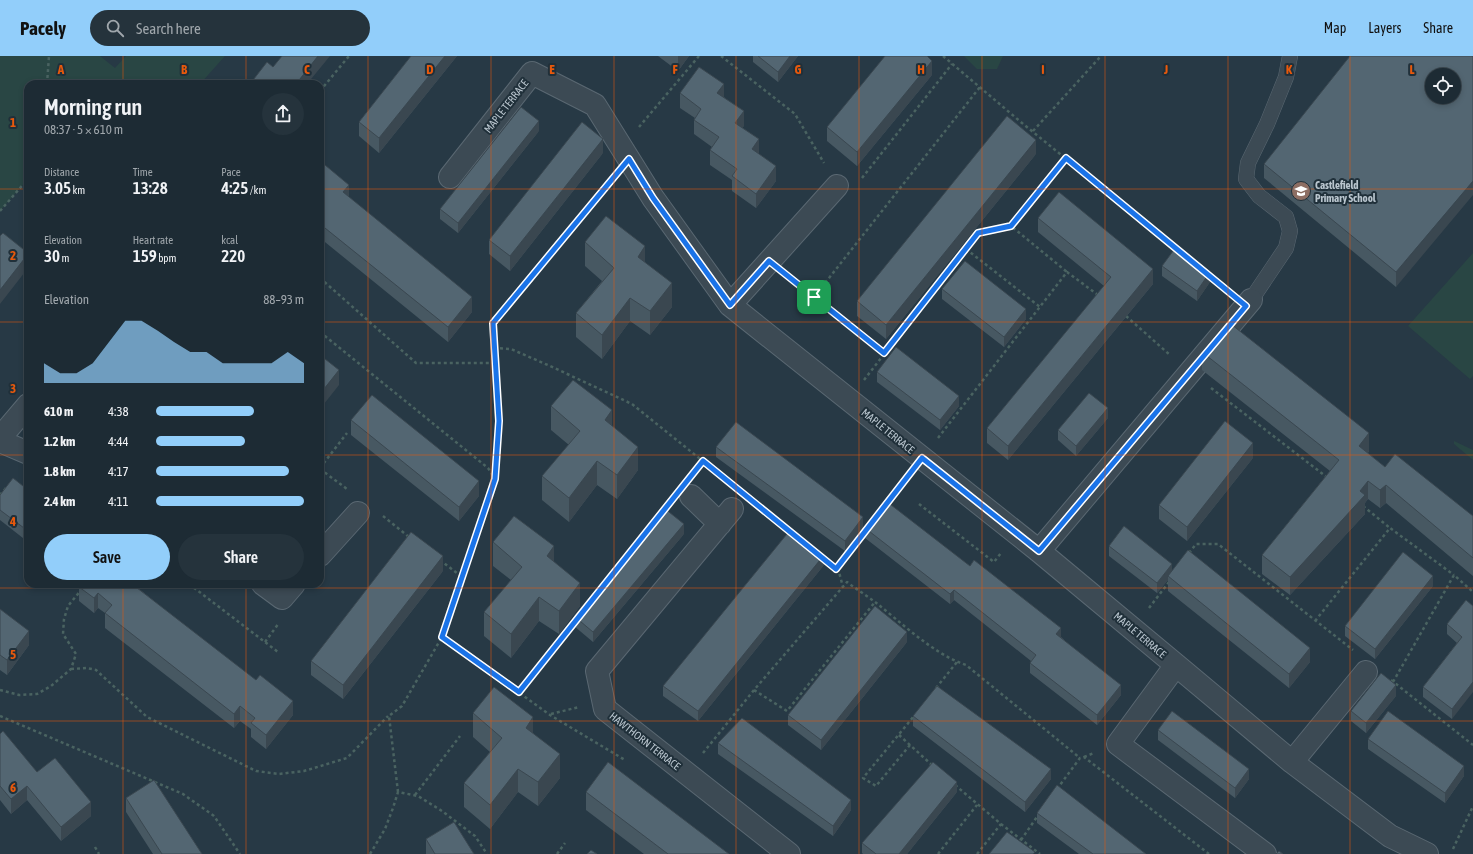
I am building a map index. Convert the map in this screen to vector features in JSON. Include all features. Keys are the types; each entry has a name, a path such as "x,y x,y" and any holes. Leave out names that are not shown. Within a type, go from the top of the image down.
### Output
{"street":[{"name":"MAPLE TERRACE","path":"450,177 532,73 595,105 653,198 730,305 1039,551 1292,762 1390,836 1428,854"},
{"path":"730,305 837,186"},
{"path":"1039,551 1249,303"},
{"path":"24,410 0,439 24,451"},
{"name":"HAWTHORN TERRACE","path":"691,496 726,516 597,672 604,709 789,854"},
{"path":"324,551 367,513"},
{"path":"268,588 282,598 291,588"},
{"name":"MAPLE TERRACE","path":"1176,666 1118,744 1265,854"},
{"path":"1292,762 1366,672"}],"lane":[{"path":"1249,303 1286,248 1290,231 1286,217 1259,196 1246,179 1248,163 1267,124 1283,84 1290,56"}],"path":[{"path":"47,80 49,56"},
{"path":"324,86 349,56"},
{"path":"71,669 87,668 96,670 147,717 256,771 279,774 304,771 348,758 389,716 402,706 442,637 476,540 495,479 499,421 493,323 699,56"},
{"path":"721,56 795,114 837,186 860,181 952,64"},
{"path":"943,56 1180,252"},
{"path":"1033,131 1101,56"},
{"path":"814,297 980,87"},
{"path":"848,399 978,233 1011,226 1066,158"},
{"path":"0,211 24,184"},
{"path":"1011,226 1104,300"},
{"path":"966,249 1040,308"},
{"path":"769,261 884,353"},
{"path":"1204,271 1249,303"},
{"path":"883,507 1067,272"},
{"path":"324,282 416,363 495,363"},
{"path":"1126,316 1190,372 1328,478"},
{"path":"324,335 488,468 495,479"},
{"path":"494,348 511,349 632,404 732,484"},
{"path":"324,463 347,433"},
{"path":"694,472 703,461"},
{"path":"324,471 348,490"},
{"path":"0,495 9,483"},
{"path":"756,503 794,535"},
{"path":"919,504 994,562 1016,533"},
{"path":"1363,506 1390,528 1454,575 1473,592"},
{"path":"367,513 413,540"},
{"path":"836,569 869,526"},
{"path":"1315,621 1390,528"},
{"path":"1187,556 1196,544 1218,544 1355,652"},
{"path":"818,554 839,572 843,587"},
{"path":"438,559 462,577"},
{"path":"1393,682 1454,575"},
{"path":"1134,630 1169,581"},
{"path":"686,773 754,690 847,582 875,602 922,640 957,662 966,665 1080,758 1084,757 1209,854"},
{"path":"0,690 19,695 37,694 51,686 71,669 76,654 63,634 64,619 68,606 83,588"},
{"path":"194,588 278,652"},
{"path":"754,690 787,711 875,602"},
{"path":"519,692 578,618"},
{"path":"442,637 550,714 628,762"},
{"path":"933,692 957,662"},
{"path":"1388,678 1473,745"},
{"path":"910,745 876,786 863,778 918,711"},
{"path":"0,716 183,794 214,816 240,854"},
{"path":"370,854 385,829 394,808 398,792 389,716"},
{"path":"899,735 938,770"},
{"path":"415,795 460,736"},
{"path":"1052,795 1080,758"},
{"path":"955,785 1040,854"},
{"path":"398,792 415,795 442,811 474,836 487,854"},
{"path":"938,854 978,804"},
{"path":"1450,854 1473,806"},
{"path":"1021,840 1043,808"},
{"path":"977,854 1002,824"},
{"path":"557,854 565,843"},
{"path":"95,847 100,854"}],"green space":[{"path":"0,56 100,56 115,68 126,56 225,56 204,80 24,80 24,184 0,211"},
{"path":"964,56 1003,56 997,69 977,69"},
{"path":"1473,253 1473,376 1470,379 1408,326"},
{"path":"1454,441 1473,450 1473,460 1454,444"}],"building":[{"path":"282,56 318,56 299,80 253,80 267,62 273,67"},
{"path":"411,56 445,56 379,138 359,122"},
{"path":"758,56 790,56 778,72"},
{"path":"885,56 927,56 932,61 857,152 827,127"},
{"path":"1350,56 1473,56 1473,181 1396,272 1264,164"},
{"path":"699,67 724,84 717,93 744,111 735,123 759,139 752,149 776,166 756,194 732,176 737,169 710,150 719,137 694,120 701,109 680,93"},
{"path":"521,107 539,121 458,223 440,209"},
{"path":"1007,116 1036,140 886,325 857,301"},
{"path":"582,122 603,139 510,256 489,240"},
{"path":"325,165 349,185 343,192 472,297 448,327 324,227"},
{"path":"1059,192 1153,269 1008,446 987,428 1111,277 1038,218"},
{"path":"606,216 645,246 638,257 672,283 650,311 630,298 602,335 576,313 614,268 585,242"},
{"path":"3,233 24,250 24,259 0,290 0,236"},
{"path":"1176,247 1210,272 1197,291 1162,266"},
{"path":"965,261 1026,309 1004,337 942,289"},
{"path":"1227,321 1369,433 1359,446 1385,467 1395,454 1473,516 1473,558 1386,485 1380,490 1368,481 1360,491 1365,495 1290,577 1262,555 1339,460 1202,352"},
{"path":"896,347 959,396 940,420 877,372"},
{"path":"324,358 339,370 324,389"},
{"path":"573,380 612,410 605,420 638,447 617,475 597,461 569,498 542,476 580,431 551,406"},
{"path":"1089,393 1108,408 1076,446 1058,430"},
{"path":"372,395 479,481 459,507 351,420"},
{"path":"1225,421 1253,443 1187,527 1159,505"},
{"path":"736,422 863,517 845,541 716,447"},
{"path":"13,478 24,487 24,528 0,510 0,495"},
{"path":"886,501 970,566 974,560 1061,628 1056,634 1121,685 1097,715 1030,663 1036,655 954,590 950,594 865,528"},
{"path":"664,508 684,524 593,632 574,616"},
{"path":"514,516 554,546 547,556 580,583 559,611 539,597 511,634 484,612 522,567 493,542"},
{"path":"1124,526 1172,564 1157,583 1109,546"},
{"path":"791,529 824,555 698,711 663,686"},
{"path":"411,532 443,556 343,685 311,661"},
{"path":"1188,550 1310,648 1289,674 1168,576"},
{"path":"1403,552 1433,576 1375,649 1345,626"},
{"path":"80,588 137,588 256,680 260,675 293,701 266,735 251,723 255,718 240,706 234,714 105,613 112,605 98,593 94,598"},
{"path":"1466,600 1473,606 1473,682 1452,709 1423,687 1462,637 1447,624"},
{"path":"875,606 907,632 821,740 788,715"},
{"path":"0,609 29,631 7,660 0,655"},
{"path":"1381,673 1396,685 1366,723 1351,711"},
{"path":"937,686 1051,769 1025,802 913,716"},
{"path":"494,687 533,717 526,728 560,754 538,782 518,769 490,805 464,783 502,738 473,713"},
{"path":"1172,711 1249,769 1235,788 1158,730"},
{"path":"1388,711 1464,766 1445,793 1368,739"},
{"path":"742,718 851,800 833,826 718,743"},
{"path":"3,731 37,772 55,758 91,802 61,827 27,786 11,799 0,786 0,734"},
{"path":"608,762 729,854 668,854 586,792"},
{"path":"933,762 957,782 899,854 876,854 862,843"},
{"path":"154,780 202,854 162,854 126,798"},
{"path":"1057,785 1146,854 1093,854 1037,813"},
{"path":"454,822 474,854 435,854 426,839"},
{"path":"1007,832 1035,852 1033,854 989,854"},
{"path":"591,850 597,854 587,854"},
{"path":"1279,851 1283,854 1276,854"}],"place":[{"name":"Castlefield Primary School","path":"1301,191"}],"route":[{"path":"1066,158 1246,306 1039,551 922,458 836,569 703,461 519,692 442,637 476,540 495,479 499,421 493,323 629,159 653,198 730,305 769,261 814,297 884,353 978,233 1011,226 1066,158"}]}
